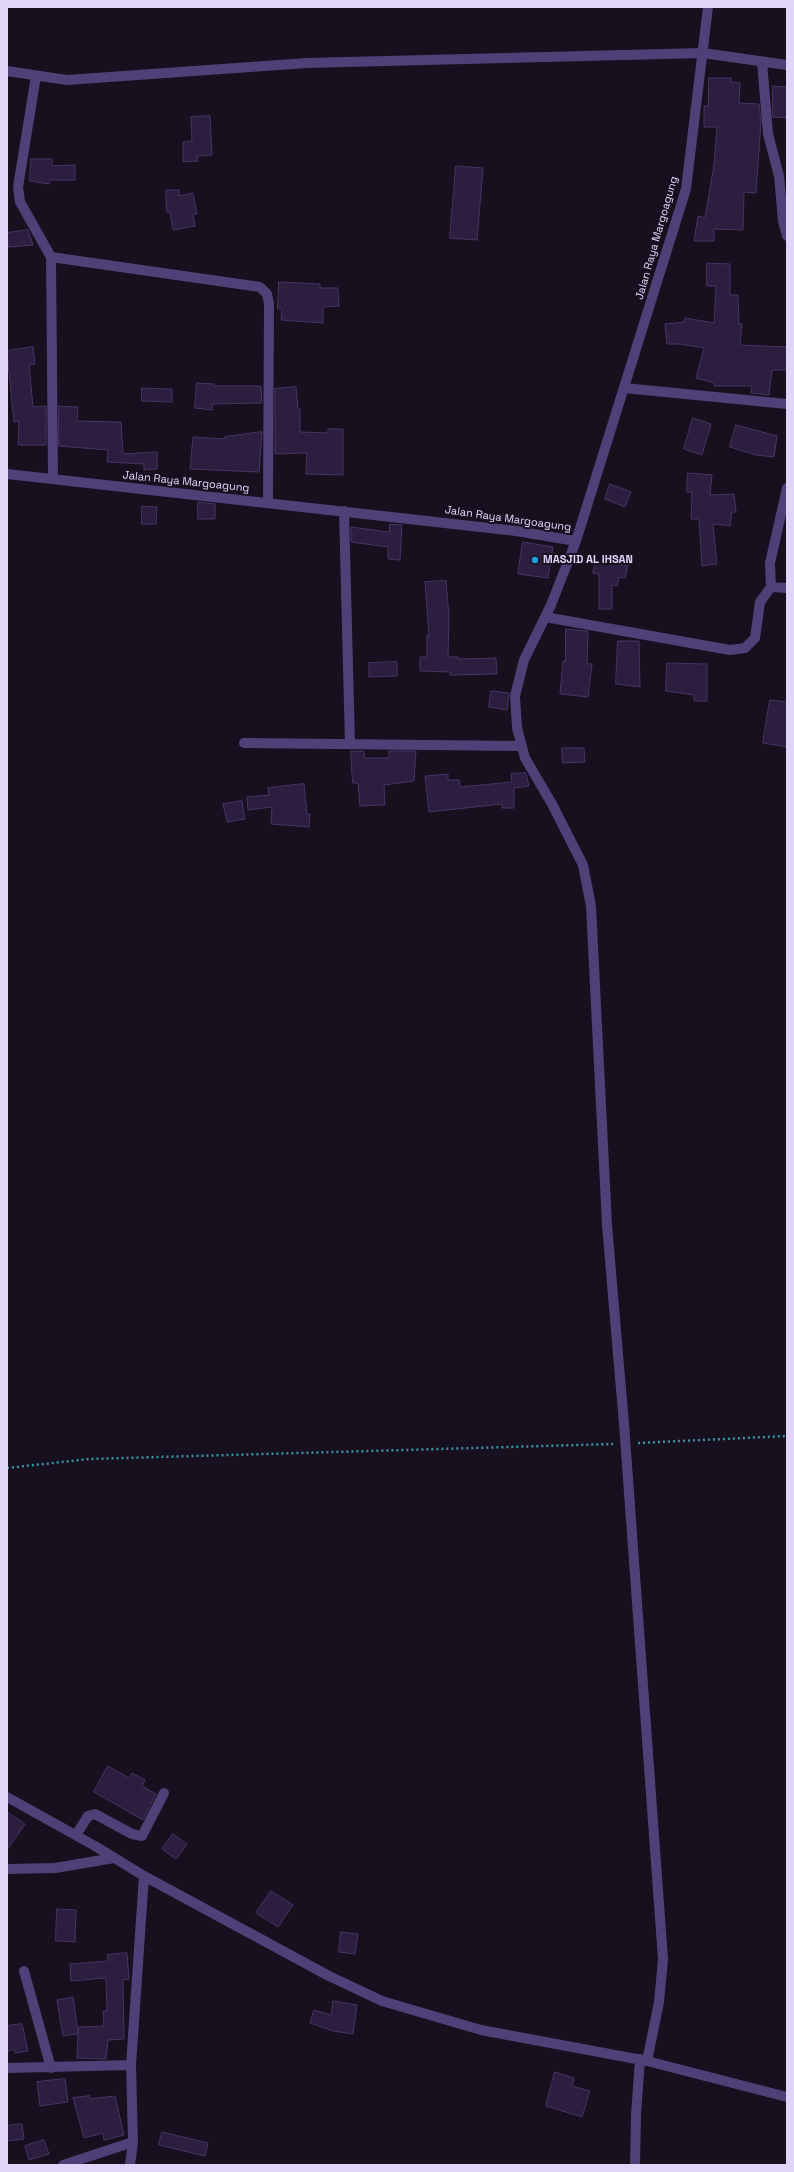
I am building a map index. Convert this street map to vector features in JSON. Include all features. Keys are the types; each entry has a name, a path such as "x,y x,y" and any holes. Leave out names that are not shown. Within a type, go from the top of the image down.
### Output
{"street":[{"name":"Jalan Raya Margoagung","path":"7,474 516,531 576,541 686,189 708,7"},
{"path":"7,71 67,80 307,63 703,54 787,65"},
{"path":"762,62 768,134 779,176 783,221 787,236"},
{"path":"36,76 18,188 20,202 51,258 53,479"},
{"path":"51,258 260,287 267,294 269,304 268,503"},
{"path":"624,388 787,404"},
{"path":"545,617 730,650 745,648 755,638 760,602 771,587 769,577 770,563 787,488"},
{"path":"344,511 350,744"},
{"path":"576,541 545,617 524,660 515,696 517,728 525,758 552,804 583,865 591,906 607,1225 663,1959 659,2002 644,2060 636,2115 635,2165"},
{"path":"771,587 787,588"},
{"path":"244,743 522,746"},
{"path":"76,1835 88,1816 95,1814 135,1835 142,1836 164,1793"},
{"path":"7,1797 76,1835 144,1876 329,1976 382,2002 481,2030 644,2060 787,2097"},
{"path":"7,1869 55,1868 114,1858"},
{"path":"130,2165 132,2142 131,2065 144,1876"},
{"path":"24,1971 51,2068"},
{"path":"7,2068 131,2065"},
{"path":"63,2165 132,2142"}],"path":[{"path":"7,1468 89,1459 624,1444 787,1436"}],"building":[{"path":"709,78 731,78 731,82 740,83 739,103 759,104 761,122 756,193 744,192 743,230 714,229 714,241 694,241 698,216 705,218 714,165 717,127 704,127 704,106 708,106"},
{"path":"773,86 787,87 787,118 773,117"},
{"path":"210,116 212,155 197,156 198,161 183,162 183,142 192,141 191,117"},
{"path":"31,159 52,159 52,166 75,165 75,180 50,180 49,184 30,181"},
{"path":"456,166 483,168 477,240 450,238"},
{"path":"166,190 179,190 179,196 193,193 197,214 193,215 195,226 173,230 170,212 167,212"},
{"path":"28,230 33,245 8,247 7,233"},
{"path":"707,263 730,264 730,295 738,295 739,324 742,324 740,345 787,347 787,370 772,370 769,395 751,393 752,386 714,386 714,383 696,378 704,348 680,344 667,344 665,324 684,322 685,318 714,323 716,286 707,286"},
{"path":"279,282 320,284 320,288 338,288 339,306 323,307 323,323 281,320 282,309 278,309"},
{"path":"33,347 35,364 29,365 33,407 46,406 46,445 18,445 19,421 14,422 7,351"},
{"path":"197,383 214,384 214,386 261,386 262,403 213,404 212,410 195,408"},
{"path":"296,387 298,409 300,409 300,432 328,433 328,429 343,429 343,475 306,474 307,453 275,454 275,389"},
{"path":"142,388 172,389 172,402 142,401"},
{"path":"59,406 78,407 77,421 121,422 123,454 157,452 157,469 144,470 144,464 107,462 108,450 59,446"},
{"path":"693,418 711,424 702,455 684,449"},
{"path":"736,425 777,436 774,457 756,455 730,447"},
{"path":"262,432 259,472 190,469 193,437 225,439 225,437"},
{"path":"688,473 712,475 710,495 734,494 736,512 732,512 730,526 713,524 717,564 702,566 699,519 691,519 692,492 687,492"},
{"path":"610,484 631,492 625,507 605,499"},
{"path":"198,502 215,504 215,519 198,519"},
{"path":"142,506 157,507 156,524 142,524"},
{"path":"390,524 402,525 400,560 388,559 388,547 351,542 351,527 389,532"},
{"name":"MASJID AL IHSAN","path":"523,542 553,547 548,578 518,574"},
{"path":"596,560 628,566 625,578 619,577 617,586 612,585 612,609 599,609 599,574 593,573"},
{"path":"446,581 449,616 448,657 458,657 459,659 496,658 497,674 450,675 450,672 420,671 420,657 427,657 427,635 429,635 425,582"},
{"path":"566,629 588,631 587,664 592,664 588,697 560,694 563,661 565,661"},
{"path":"618,641 639,641 640,687 616,684"},
{"path":"397,662 397,676 369,677 369,663"},
{"path":"667,663 707,664 707,701 694,701 694,695 666,691"},
{"path":"491,691 509,693 507,710 489,707"},
{"path":"770,700 787,702 787,747 763,743"},
{"path":"562,748 584,748 585,762 563,763"},
{"path":"351,751 364,751 365,758 389,758 389,751 416,751 414,781 384,785 385,805 360,806 358,783 353,783"},
{"path":"526,773 529,786 514,788 514,808 502,808 502,804 429,812 425,776 448,774 448,780 459,780 460,787 512,782 511,774"},
{"path":"304,784 307,814 310,814 309,827 271,824 272,807 248,810 247,797 269,795 268,788"},
{"path":"242,801 245,819 227,822 223,804"},
{"path":"108,1766 129,1778 132,1773 145,1780 142,1786 156,1794 143,1820 94,1792"},
{"path":"7,1812 25,1824 7,1850"},
{"path":"173,1834 187,1844 176,1859 162,1849"},
{"path":"271,1891 293,1905 278,1927 256,1913"},
{"path":"57,1909 76,1910 75,1942 56,1941"},
{"path":"341,1932 358,1934 355,1954 339,1952"},
{"path":"127,1953 129,1979 123,1980 124,2039 108,2040 106,2059 77,2058 78,2034 63,2036 57,2000 73,1997 78,2033 78,2027 104,2026 103,2011 107,2011 106,1978 71,1981 70,1964 108,1961 107,1955"},
{"path":"333,2001 357,2005 353,2034 333,2031 310,2023 314,2010 331,2015"},
{"path":"22,2024 28,2051 15,2053 14,2049 7,2052 7,2026"},
{"path":"555,2072 574,2078 572,2086 590,2091 582,2117 546,2106"},
{"path":"65,2079 68,2102 40,2106 37,2082"},
{"path":"90,2096 90,2099 115,2096 124,2135 104,2140 103,2133 84,2138 73,2098"},
{"path":"22,2124 24,2139 7,2141 7,2126"},
{"path":"162,2132 208,2143 205,2156 159,2145"},
{"path":"44,2140 49,2154 29,2160 25,2146"}],"place":[{"name":"MASJID AL IHSAN","path":"535,560"}]}
